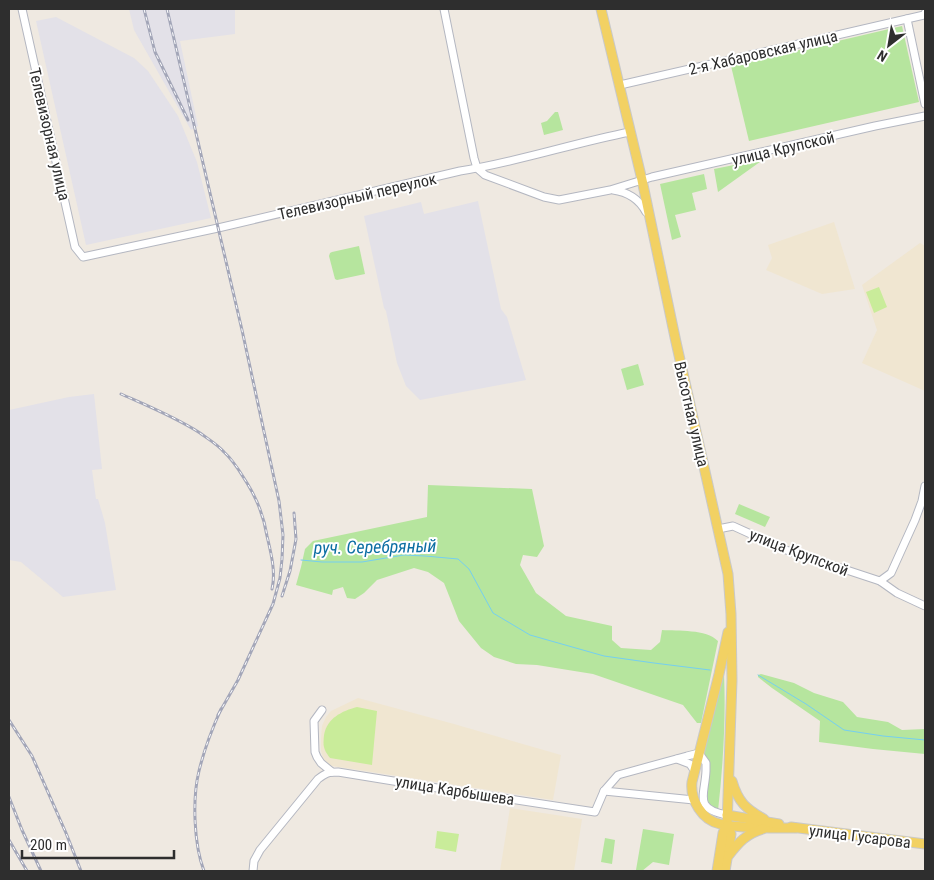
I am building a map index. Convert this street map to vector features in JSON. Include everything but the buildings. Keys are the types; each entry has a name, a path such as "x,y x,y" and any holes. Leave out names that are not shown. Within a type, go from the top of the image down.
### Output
{"main road":[{"name":"Высотная улица","path":"602,9 642,180 728,574 732,680 727,826"},
{"path":"731,614 719,674 691,787 694,800 704,814 718,824 727,826 769,825"},
{"path":"730,775 735,793 741,801 748,809 769,825"},
{"path":"727,815 769,825"},
{"path":"729,856 736,845 747,835 769,825"},
{"name":"улица Гусарова","path":"769,825 925,844"},
{"path":"726,871 731,834 727,826"},
{"path":"716,871 723,833 727,826"}],"street":[{"name":"Телевизорная улица","path":"22,9 75,247 83,257"},
{"path":"444,9 477,168"},
{"name":"2-я Хабаровская улица","path":"620,85 924,16 925,13"},
{"path":"907,19 925,104"},
{"name":"улица Крупской","path":"477,168 485,175 544,197 559,200 610,190 642,180 925,116"},
{"name":"Телевизорный переулок","path":"83,257 218,228 630,132"},
{"path":"610,190 624,192 638,200 643,204 649,216"},
{"path":"880,581 891,574 916,520 925,486"},
{"name":"улица Крупской","path":"718,529 733,526 786,550 880,581 897,594 925,606"},
{"path":"322,710 314,721 315,754 321,763 332,772"},
{"path":"604,791 618,775 699,754 706,764 703,801 710,810 718,814 727,815"},
{"path":"676,759 690,764 694,770"},
{"path":"253,871 254,861 260,850 318,779 325,773 332,772"},
{"name":"улица Карбышева","path":"332,772 595,812 604,791"},
{"path":"604,791 694,800"}],"shaded area":[{"path":"129,9 235,9 235,34 180,41 198,126 191,130 134,30"},
{"path":"56,17 134,58 148,71 178,116 197,162 211,218 86,245 36,21"},
{"path":"478,201 501,309 507,317 526,380 420,400 406,386 397,363 364,216 421,202 424,214"},
{"path":"834,222 855,289 822,294 766,270 772,258 768,245"},
{"path":"920,243 925,246 925,391 862,363 877,330 862,285"},
{"path":"94,394 102,469 92,470 96,499 98,499 105,523 116,590 63,597 21,562 9,560 9,410 69,397"},
{"path":"358,698 561,755 553,800 326,765 321,751 321,738 322,726 326,717 331,711"},
{"path":"510,808 582,819 574,871 500,871"}],"green space":[{"path":"902,26 919,102 749,141 731,66"},
{"path":"555,112 558,112 563,130 544,135 541,123 547,121"},
{"path":"764,159 718,192 714,169"},
{"path":"704,174 707,189 692,193 696,210 675,215 681,237 672,240 660,184"},
{"path":"359,246 365,274 335,279 329,256 330,253"},
{"path":"879,287 887,307 874,313 866,292"},
{"path":"638,364 644,385 627,390 621,369"},
{"path":"428,485 532,489 544,546 537,557 523,555 520,565 536,593 566,616 612,626 612,640 621,648 651,650 660,642 662,630 706,634 718,641 701,723 697,723 683,705 593,674 537,665 516,664 494,657 481,648 459,621 444,583 428,572 414,568 377,580 355,599 347,598 343,587 333,590 332,595 296,585 305,549 313,541 427,517"},
{"path":"739,504 770,517 765,527 735,514"},
{"path":"724,674 724,742 718,811 709,805 704,798 709,760 703,755"},
{"path":"761,674 794,683 814,693 843,702 857,717 888,722 902,730 925,729 925,754 819,742 820,721 758,677"},
{"path":"357,707 377,711 372,765 330,758 324,747 324,735 328,724 341,713"},
{"path":"643,829 674,834 669,865 653,862 642,871 636,870"},
{"path":"437,831 459,834 456,852 435,848"},
{"path":"605,838 615,840 612,864 601,862"}],"waterway":[{"name":"руч. Серебряный","path":"301,560 362,562 404,555 458,559 469,569 493,613 530,635 604,656 710,670"},
{"name":"руч. Серебряный","path":"758,675 844,730 925,740"}],"railway":[{"path":"144,9 155,52 188,120"},
{"path":"167,9 242,330 279,501 283,535 280,578 273,604 238,680 218,715"},
{"path":"121,394 191,427 228,455 251,489 262,515 272,562 272,589"},
{"path":"282,596 290,571 296,539 294,513"},
{"path":"204,871 196,835 195,795 203,755 221,709"},
{"path":"9,720 32,756 81,871"},
{"path":"9,797 41,871"},
{"path":"9,840 27,871"}]}
